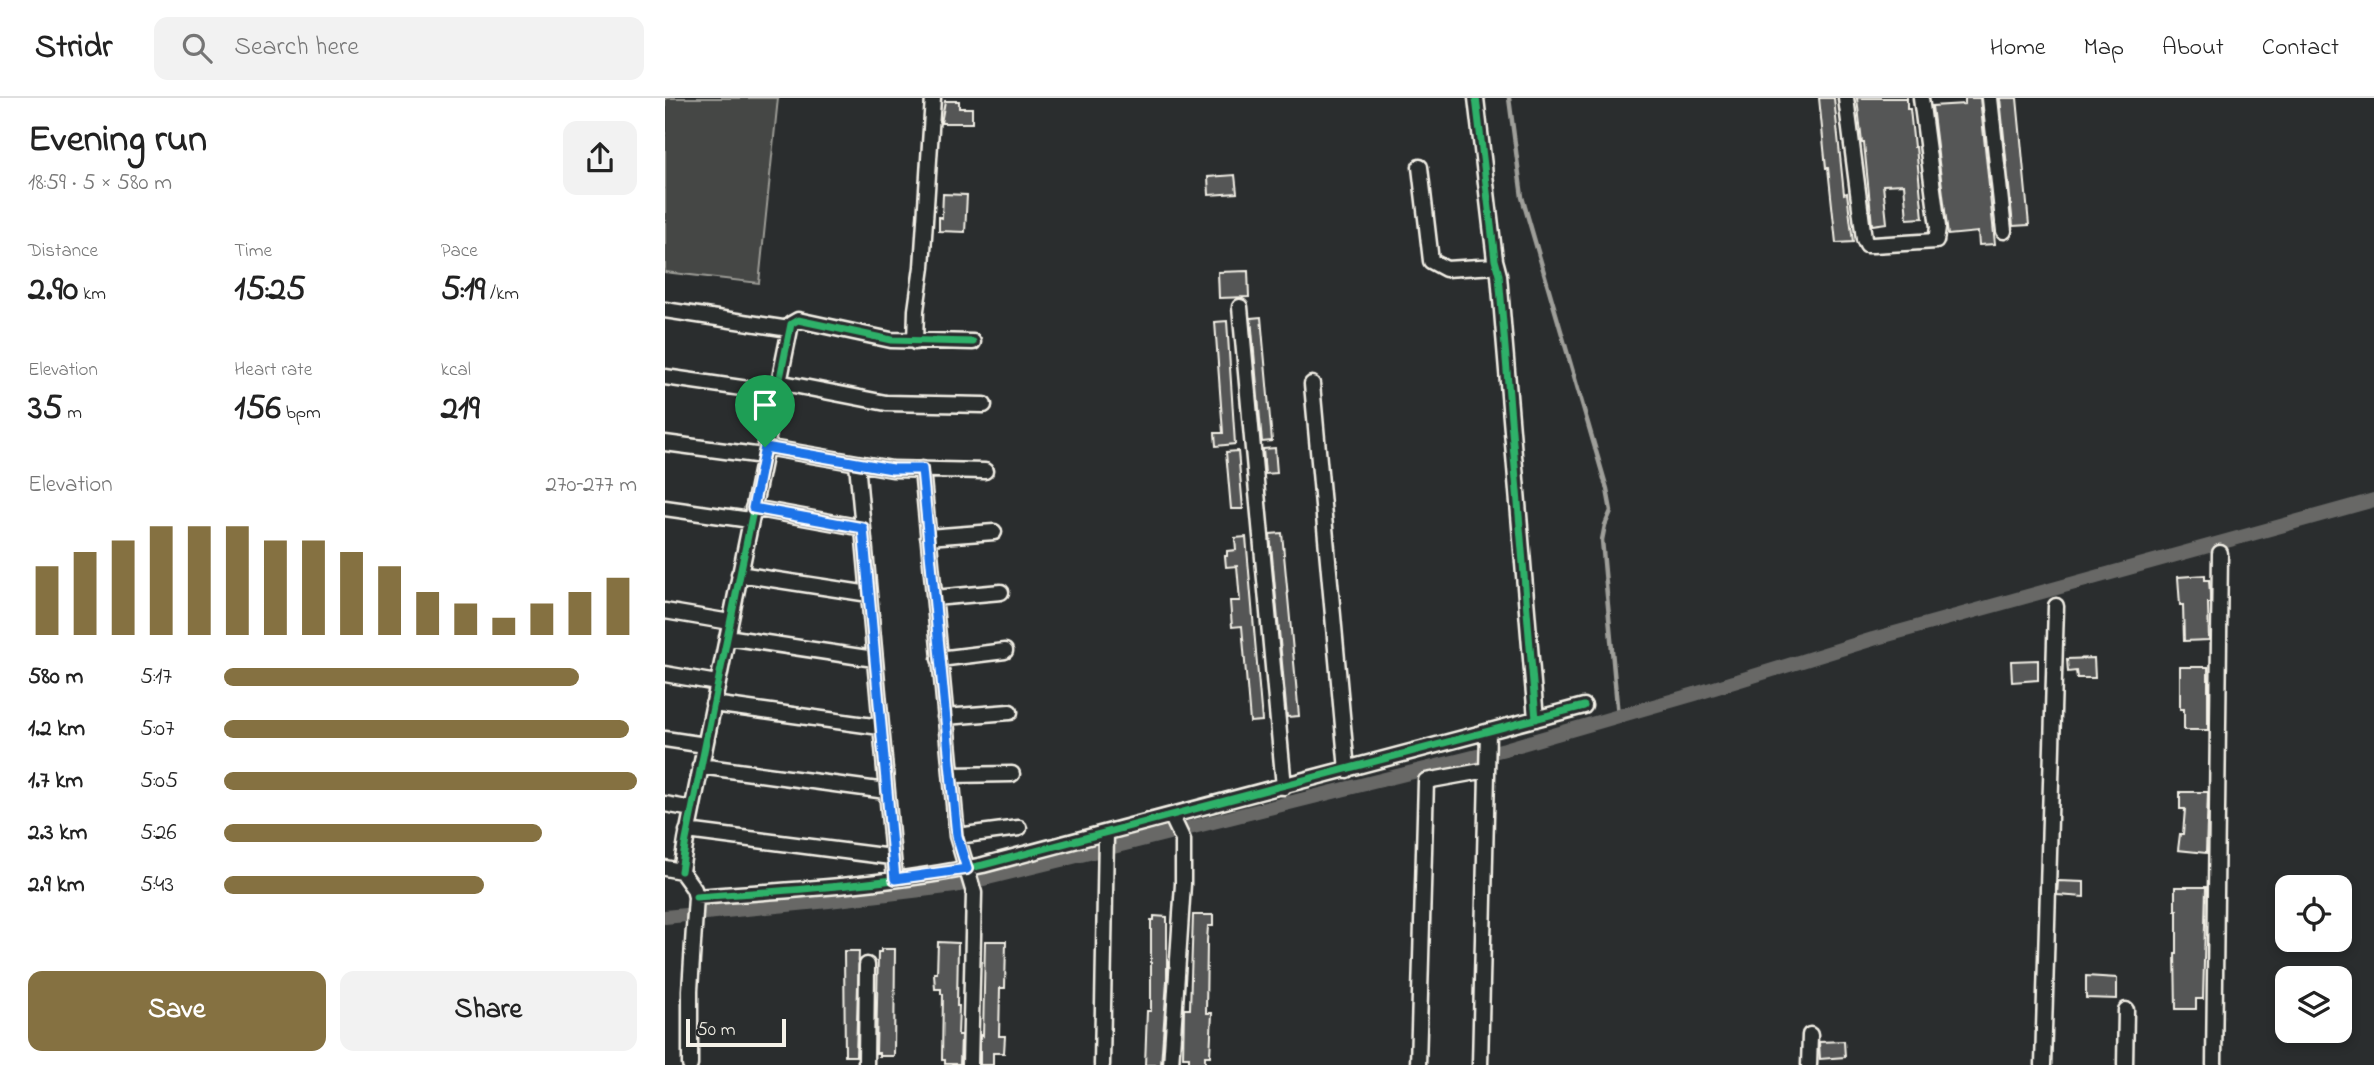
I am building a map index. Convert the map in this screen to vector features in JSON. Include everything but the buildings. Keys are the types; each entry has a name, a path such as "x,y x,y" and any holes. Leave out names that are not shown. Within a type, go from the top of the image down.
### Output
{"street":[{"path":"915,342 933,98"},
{"path":"1476,98 1499,275 1537,719"},
{"path":"1846,98 1864,239 1867,245 1936,241 1938,227 1921,98"},
{"path":"1990,98 2004,231"},
{"path":"1420,167 1431,261 1446,270 1496,266"},
{"path":"1240,307 1284,787"},
{"path":"665,310 789,329"},
{"path":"681,871 791,324 798,320 857,334 915,342 973,341"},
{"path":"665,377 777,387 886,403 983,405"},
{"path":"1312,384 1347,770"},
{"path":"665,443 764,451 892,469 985,471"},
{"path":"857,463 895,879"},
{"path":"922,469 957,836 974,893 970,1065"},
{"path":"665,508 752,514 863,528"},
{"path":"928,537 993,532"},
{"path":"2214,1065 2220,553"},
{"path":"740,574 869,594"},
{"path":"934,598 1001,592"},
{"path":"2043,1065 2056,607"},
{"path":"665,611 730,622"},
{"path":"727,637 874,659"},
{"path":"939,659 1005,651"},
{"path":"665,674 717,683"},
{"path":"713,704 880,727"},
{"path":"697,898 895,879 967,869 1488,736 1584,706"},
{"path":"945,717 1010,712"},
{"path":"1480,1065 1488,736"},
{"path":"665,739 705,745"},
{"path":"701,766 886,791"},
{"path":"1417,1065 1426,781 1487,767"},
{"path":"951,775 1012,774"},
{"path":"665,804 692,809"},
{"path":"1171,1065 1183,884 1183,840 1173,817"},
{"path":"957,836 1019,828"},
{"path":"687,831 891,857"},
{"path":"1103,1065 1106,835"},
{"path":"665,868 681,871 694,888 697,898 690,990 690,1065"},
{"path":"866,1065 867,965"},
{"path":"2125,1065 2126,1010"},
{"path":"1809,1065 1810,1035"}],"shaded area":[{"path":"665,98 778,98 759,283 665,272"}],"waterway":[{"path":"1509,98 1522,197 1607,489 1611,511 1602,540 1618,716"},
{"path":"665,917 955,886 1505,749 1873,639 2374,500"}],"cycle path":[{"path":"1476,98 1499,275 1536,719"},
{"path":"681,871 791,324 798,320 891,340 973,342"},
{"path":"696,897 876,882 983,865 1584,706"}],"route":[{"path":"765,447 892,469 922,469 957,836 967,869 895,879 863,528 753,508 765,447"}]}
